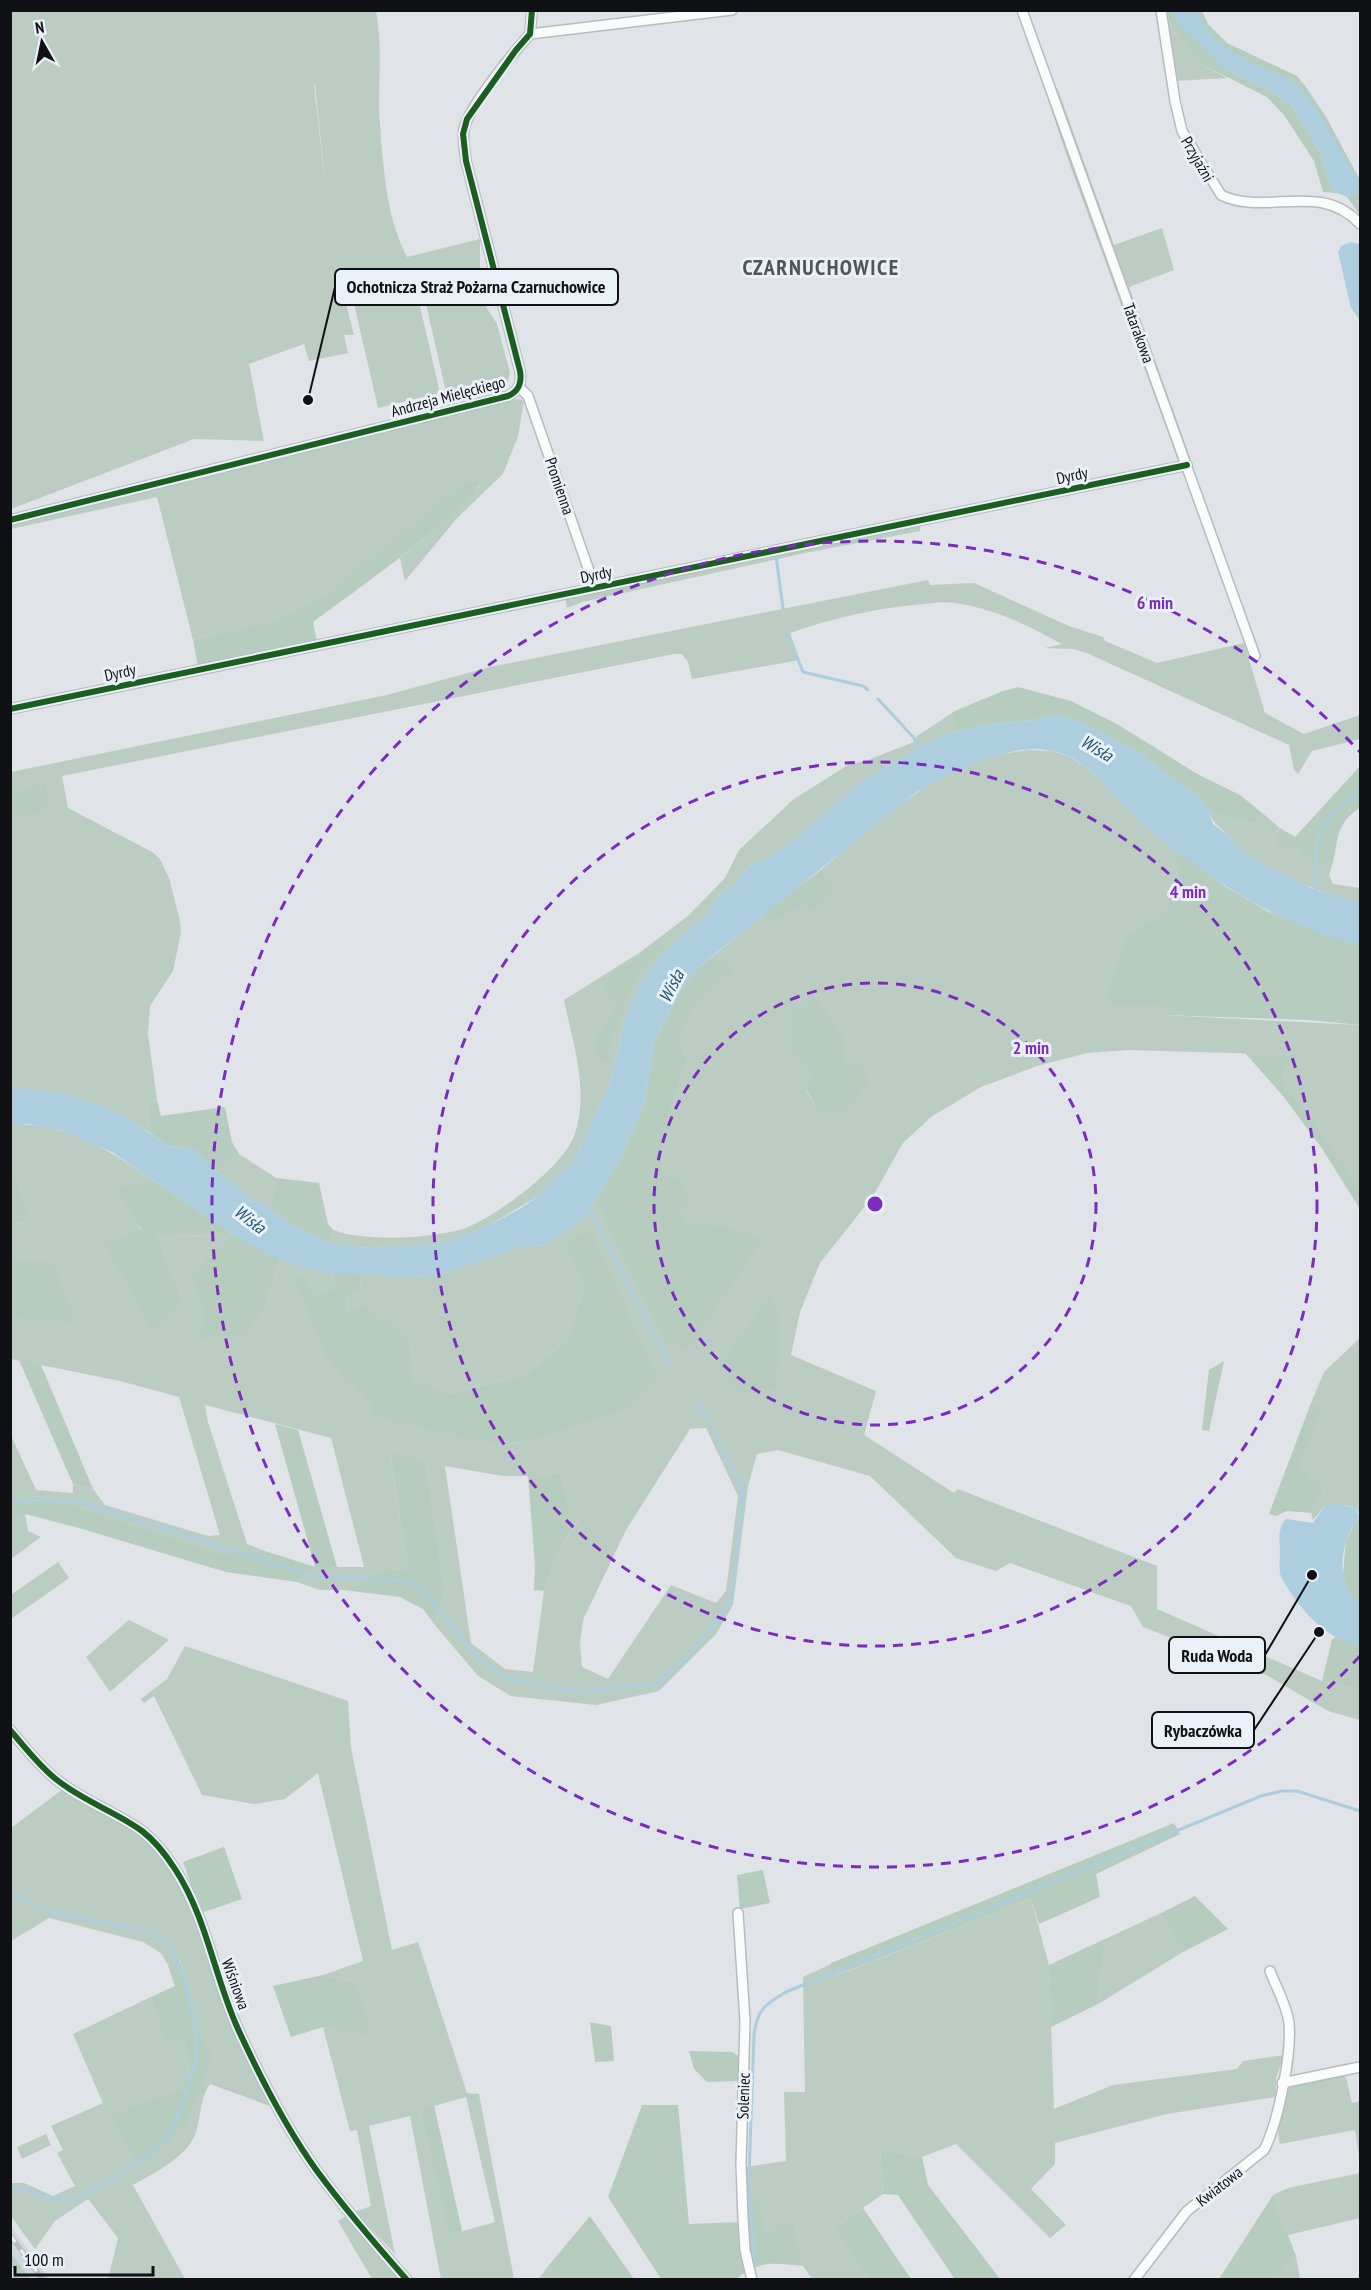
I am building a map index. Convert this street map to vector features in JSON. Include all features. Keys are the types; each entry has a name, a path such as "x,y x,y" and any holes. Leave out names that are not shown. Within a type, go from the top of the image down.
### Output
{"street":[{"path":"532,10 530,34 732,10"},
{"name":"Tatarakowa","path":"1022,10 1255,656"},
{"name":"Przyjaźni","path":"1161,10 1182,131 1221,195 1237,201 1318,201 1344,210 1360,224"},
{"name":"Andrzeja Mielęckiego","path":"10,520 508,396 519,387 520,371 466,161 464,134 470,112 530,34"},
{"name":"Promienna","path":"519,387 528,396 596,588"},
{"name":"Dyrdy","path":"10,709 1187,465"},
{"name":"Wiśniowa","path":"10,1730 56,1780 86,1800 142,1831 160,1848 175,1868 201,1921 237,2028 282,2113 317,2170 407,2280"},
{"name":"Soleniec","path":"738,1913 745,2021 741,2164 742,2218 752,2280"},
{"name":"Kwiatowa","path":"1134,2280 1186,2211 1264,2150 1275,2125 1288,2053 1289,2023 1270,1971"},
{"path":"1282,2083 1360,2067"}],"shaded area":[{"path":"11,10 376,11 380,47 381,140 386,185 395,229 407,257 480,239 480,279 486,307 497,324 510,373 507,384 447,396 420,278 343,293 354,335 344,335 348,353 309,361 304,344 249,364 264,441 194,439 11,509","holes":["314,85 315,85 327,198"]},
{"path":"1166,11 1171,28 1199,63 1227,78 1175,81"},
{"path":"1057,87 1114,245 1162,228 1174,270 1129,287 1191,460 1188,460 1055,94"},
{"path":"1047,97 1062,130 1181,458 1179,463 1071,168"},
{"path":"415,285 440,393 378,408 353,299"},
{"path":"519,399 524,401 518,436 503,474 458,517 405,581 400,558 430,534 481,485 445,499 330,592 279,619 193,640 157,497 11,529 10,523"},
{"path":"920,525 920,531 805,553 582,602 567,608 565,598"},
{"path":"928,580 930,585 974,583 1069,626 1103,637 1105,641 1157,663 1244,643 1265,713 1304,734 1360,715 1360,739 1312,751 1298,774 1294,770 1289,745 1089,654 1074,649 1045,648 1062,644 1010,619 969,605 945,602 867,612 790,633 800,660 692,679 688,662 682,654 674,654 62,776 68,808 152,852 160,859 169,878 180,921 181,932 173,971 150,1006 148,1034 157,1100 147,1101 150,1133 129,1119 59,1093 11,1087 11,772 387,695 490,667"},
{"path":"955,711 955,732 929,742 862,781 795,840 767,859 750,865 735,884 715,899 709,913 661,955 624,1022 610,1084 574,1161 540,1195 486,1227 437,1246 369,1248 332,1244 333,1230 362,1236 400,1238 438,1234 468,1227 496,1212 544,1175 568,1148 579,1119 578,1068 564,1000 639,953 688,916 725,878 739,850 794,799 848,765 868,760 914,742 917,736"},
{"path":"1028,750 1051,751 1068,756 1086,767 1135,817 1174,847 1182,882 1167,910 1124,936 1107,1004 1162,1004 1163,1015 1360,1025 1360,1191 1335,1149 1291,1092 1282,1073 1293,1063 1293,1055 1129,1050 1087,1053 1037,1066 981,1087 931,1117 903,1143 873,1196 820,1263 800,1312 791,1355 876,1391 864,1435 954,1493 958,1489 1157,1566 1157,1609 1322,1681 1360,1690 1360,1720 1328,1711 1266,1675 1143,1627 1131,1606 1010,1563 996,1571 956,1558 870,1476 778,1450 757,1454 748,1486 733,1605 716,1634 659,1691 596,1705 511,1696 478,1676 435,1625 445,1591 426,1461 390,1453 408,1570 383,1569 344,1590 320,1590 297,1582 315,1567 364,1567 331,1438 205,1405 208,1422 247,1544 262,1550 222,1554 46,1496 11,1498 10,1433 36,1490 73,1493 73,1484 93,1489 105,1505 208,1536 220,1535 179,1397 120,1381 11,1359 11,1317 75,1323 53,1263 11,1259 11,1222 33,1223 13,1171 11,1172 11,1124 50,1128 86,1140 120,1158 153,1180 115,1188 184,1302 157,1236 234,1235 205,1259 190,1276 206,1308 198,1338 265,1307 280,1258 333,1274 335,1291 314,1295 303,1276 348,1383 371,1405 497,1444 534,1441 622,1412 659,1382 565,1245 584,1290 566,1340 525,1375 451,1393 414,1382 409,1336 348,1310 346,1298 360,1291 361,1274 434,1277 520,1247 545,1245 579,1222 595,1203 602,1213 762,1241 724,1226 688,1222 678,1211 662,1177 663,1133 687,1061 680,1038 700,999 733,971 716,954 762,915 768,922 832,889 822,869 880,820 922,789 967,766 996,756","holes":["812,1071 818,1110 806,1090","706,1428 738,1496 726,1591 716,1603 671,1585 608,1679 582,1667 580,1644 583,1620 626,1530 690,1429","445,1466 503,1476 541,1476 562,1472 570,1519 579,1518 556,1556 544,1591 533,1672 505,1669 471,1643"]},
{"path":"1208,809 1229,819 1256,824 1261,812 1280,828 1276,832 1312,860 1321,863 1333,862 1329,875 1333,884 1360,888 1360,903 1301,883 1259,863 1244,852 1217,825"},
{"path":"239,1154 276,1178 271,1210 260,1202 251,1201 239,1188 217,1172"},
{"path":"1360,1338 1360,1515 1350,1506 1330,1505 1325,1506 1313,1520 1311,1513 1325,1489 1300,1466 1322,1406 1311,1403 1324,1372"},
{"path":"25,1514 28,1531 41,1537 11,1559 11,1523"},
{"path":"58,1562 69,1578 11,1619 11,1595"},
{"path":"129,1620 169,1640 110,1692 86,1657"},
{"path":"185,1646 348,1701 351,1748 392,1950 418,1942 467,2093 479,2094 514,2279 441,2279 410,2116 369,2126 395,2254 355,2212 371,2206 357,2130 350,2131 323,2027 369,2035 357,1982 323,1975 363,1961 318,1773 285,1799 254,1804 202,1795 154,1696 144,1703 141,1699 167,1679","holes":["466,2097 495,2222 449,2235 420,2110"]},
{"path":"63,1789 144,1837 171,1867 193,1906 228,2016 275,2105 270,2106 210,2084 202,2101 196,2132 186,2149 160,2170 133,2185 185,2279 108,2279 118,2238 88,2199 55,2221 35,2249 10,2215 11,2183 24,2183 53,2196 75,2186 57,2153 63,2150 51,2126 103,2103 73,2034 151,1997 165,2041 184,2039 190,2074 181,2089 110,2114 137,2165 213,2052 202,2037 188,1981 178,1957 170,1958 168,1965 161,1953 143,1942 49,1918 11,1941 11,1828"},
{"path":"1031,1899 1049,1965 1054,2109 1113,2085 1237,2069 1243,2061 1284,2055 1276,2078 1276,2097 1167,2114 1055,2143 1055,2164 1031,2189 1066,2225 1050,2238 956,2144 922,2157 880,2149 883,2194 834,2228 868,2279 812,2279 803,2266 794,2224 763,2231 746,2201 746,2167 786,2161 784,2092 805,2092 803,1977 831,1964 830,1978"},
{"path":"1159,1914 1183,1952 1098,2004 1105,1939"},
{"path":"1345,2073 1352,2103 1360,2101 1360,2162 1355,2130 1280,2144 1278,2130 1280,2114 1290,2087"},
{"path":"46,2134 51,2145 22,2159 17,2147"},
{"path":"1360,2173 1360,2218 1288,2235 1273,2195 1288,2188"},
{"path":"349,2214 404,2279 372,2279 338,2221"},
{"path":"11,2226 49,2279 30,2279 11,2253"},
{"path":"10,2253 30,2279 13,2279 16,2272 11,2265"},
{"path":"1296,2256 1300,2279 1276,2279"},
{"path":"549,2265 560,2279 538,2280"}],"green space":[{"path":"1167,11 1174,11 1222,67 1271,91 1292,106 1320,152 1329,181 1337,193 1323,192 1314,161 1284,115 1267,97 1199,63 1171,28"},
{"path":"1196,11 1202,11 1208,24 1227,43 1297,76 1306,87 1326,117 1360,180 1360,215 1347,197 1356,194 1359,188 1292,81 1233,55 1203,25"},
{"path":"482,478 475,491 435,530 313,622 317,642 198,667 193,640 279,619 330,592 458,488"},
{"path":"1018,687 1071,701 1117,724 1199,775 1240,795 1261,812 1256,824 1229,819 1208,809 1197,794 1172,779 1140,753 1078,721 1059,715 984,725 955,732 955,711"},
{"path":"1360,766 1360,808 1342,825 1333,862 1319,865 1306,857 1298,847 1279,847 1274,838 1280,828 1295,837"},
{"path":"45,784 49,807 12,820 11,794"},
{"path":"1174,847 1226,887 1269,912 1360,945 1360,1025 1308,1020 1163,1015 1161,1004 1106,1004 1124,936 1167,910 1181,882"},
{"path":"822,869 833,889 814,910 803,905 768,922 762,915"},
{"path":"665,940 664,947 649,961 632,986 616,1029 610,1037 609,1056 604,1061 600,1060 595,1047 597,1040 616,1007 603,980"},
{"path":"716,954 734,971 700,999 680,1038 687,1061 663,1133 662,1177 683,1180 690,1203 678,1211 688,1222 724,1226 763,1240 687,1350 666,1341 595,1203 624,1151 645,1102 654,1042 673,1004 694,971"},
{"path":"818,999 846,1041 843,1063 861,1066 870,1082 845,1110 818,1110 806,1089 812,1071 792,1052 793,1013"},
{"path":"1245,1053 1294,1055 1293,1063 1282,1073 1291,1092 1335,1149 1360,1191 1360,1209 1321,1147 1283,1096"},
{"path":"157,1100 161,1116 225,1107 232,1142 239,1154 217,1172 194,1149 168,1146 150,1133 147,1101"},
{"path":"13,1171 33,1223 11,1222 11,1172"},
{"path":"276,1178 319,1183 328,1224 333,1230 332,1244 293,1226 271,1210"},
{"path":"153,1180 234,1235 280,1258 265,1307 246,1334 198,1339 205,1308 190,1276 205,1259 233,1235 157,1236 184,1302 152,1331 105,1244 141,1230 114,1188"},
{"path":"591,1229 659,1382 622,1412 534,1441 497,1444 373,1416 371,1405 348,1383 326,1356 294,1277 303,1276 314,1295 335,1290 333,1274 361,1274 360,1291 346,1298 348,1310 367,1308 409,1336 414,1381 451,1393 525,1375 566,1340 584,1290 565,1245"},
{"path":"11,1259 53,1262 76,1324 11,1317"},
{"path":"770,1295 779,1312 777,1386 741,1396 718,1368"},
{"path":"19,1360 41,1365 93,1489 73,1484"},
{"path":"1224,1361 1209,1431 1202,1430 1209,1370"},
{"path":"1311,1403 1323,1406 1300,1466 1325,1489 1311,1513 1287,1511 1276,1516 1269,1514"},
{"path":"275,1424 298,1430 337,1567 315,1567"},
{"path":"390,1452 426,1461 445,1591 435,1625 423,1609 400,1597 344,1590 383,1569 408,1570"},
{"path":"562,1472 570,1518 579,1517 556,1556 544,1591 534,1590 535,1565 528,1476"},
{"path":"46,1496 222,1554 262,1550 315,1567 297,1582 226,1572 25,1514 11,1523 11,1498"},
{"path":"1360,1515 1360,1603 1352,1598 1346,1588 1343,1574 1346,1540"},
{"path":"1336,1636 1360,1646 1360,1690 1322,1681 1332,1640"},
{"path":"1174,1823 1180,1834 1096,1874 1100,1897 1039,1924 1031,1899 829,1978 831,1963"},
{"path":"224,1847 242,1899 201,1913 183,1862"},
{"path":"763,1870 770,1903 740,1909 737,1875"},
{"path":"1195,1896 1228,1929 1183,1952 1159,1914"},
{"path":"1105,1939 1098,2004 1051,2027 1049,1965"},
{"path":"177,1956 188,1981 202,2037 213,2052 187,2123 160,2151 137,2165 109,2114 181,2089 190,2073 184,2040 165,2042 151,1997 175,1986 168,1965 170,1958"},
{"path":"323,1975 357,1982 370,2036 323,2027 291,2037 273,1986"},
{"path":"590,2022 611,2026 614,2061 595,2062"},
{"path":"689,2051 732,2052 740,2057 741,2081 707,2082 694,2069"},
{"path":"434,2105 462,2231 449,2236 420,2110"},
{"path":"642,2105 678,2105 689,2224 740,2222 739,2202 759,2199 763,2231 794,2223 803,2266 767,2264 736,2279 661,2279 608,2197"},
{"path":"880,2149 922,2157 928,2185 1000,2279 952,2279 954,2278 898,2195 883,2194"},
{"path":"1273,2195 1296,2256 1276,2279 1219,2279"},
{"path":"863,2208 911,2279 868,2279 834,2228"},
{"path":"590,2216 634,2279 560,2279 549,2265"}],"water":[{"path":"1174,11 1196,11 1210,33 1226,48 1288,79 1302,91 1328,128 1357,180 1359,188 1356,194 1347,197 1337,193 1329,181 1320,152 1292,106 1271,91 1222,67 1176,21"},
{"path":"1351,242 1360,244 1360,320 1351,308 1338,252 1341,246"},
{"name":"Wisła","path":"1059,715 1078,721 1140,753 1172,779 1197,794 1208,809 1213,824 1228,835 1245,853 1265,866 1311,888 1360,903 1360,945 1299,925 1269,911 1213,878 1136,818 1089,769 1078,761 1052,751 1035,749 1017,751 963,768 915,793 694,971 673,1004 654,1042 645,1102 624,1151 595,1203 579,1222 545,1245 520,1247 434,1277 333,1274 299,1266 270,1255 234,1235 112,1152 59,1130 28,1124 11,1124 11,1087 59,1093 103,1107 129,1119 168,1146 194,1149 251,1201 260,1202 293,1226 332,1244 369,1248 437,1245 486,1227 540,1195 574,1161 610,1084 624,1022 640,984 661,955 709,913 715,899 735,884 750,865 767,859 795,840 862,781 929,742 955,732 984,725 1033,720"},
{"path":"1334,1503 1354,1508 1360,1516 1347,1538 1343,1558 1343,1576 1349,1592 1360,1603 1360,1646 1338,1639 1319,1625 1295,1599 1280,1573 1279,1537 1283,1522 1286,1519 1313,1523 1325,1506"}],"waterway":[{"path":"776,556 783,608"},
{"path":"787,633 803,672 863,686 868,690"},
{"path":"878,699 914,738 919,751"},
{"path":"1316,891 1316,857 1320,833 1334,813 1360,792"},
{"path":"589,1208 669,1364"},
{"path":"695,1398 707,1418"},
{"path":"10,1502 41,1499 80,1502 316,1577 400,1580 422,1587 476,1657 506,1678 578,1692 656,1684 685,1660 723,1613 733,1591 743,1489 712,1428"},
{"path":"754,2261 749,2176 754,2035 757,2019 763,2009 773,2000 786,1992 1261,1796 1282,1791 1297,1791 1360,1811"},
{"path":"10,1893 55,1913 152,1933 167,1941 185,1982 198,2038 196,2060 179,2114 168,2135 154,2151 78,2198 65,2200 49,2198 18,2187 10,2188"}],"railway":[{"path":"10,2235 43,2280"}],"cycle path":[{"path":"10,520 508,396 515,392 521,379 520,371 466,161 463,134 467,119 530,34 532,10"},
{"path":"10,709 1187,465"},
{"path":"10,1730 50,1775 142,1831 168,1859 195,1907 238,2029 284,2120 328,2185 407,2280"}],"place":[{"name":"Ochotnicza Straż Pożarna Czarnuchowice","path":"308,400"},
{"name":"Ruda Woda","path":"1312,1575"},
{"name":"Rybaczówka","path":"1319,1632"}],"district":[{"name":"CZARNUCHOWICE","path":"821,267"}]}
